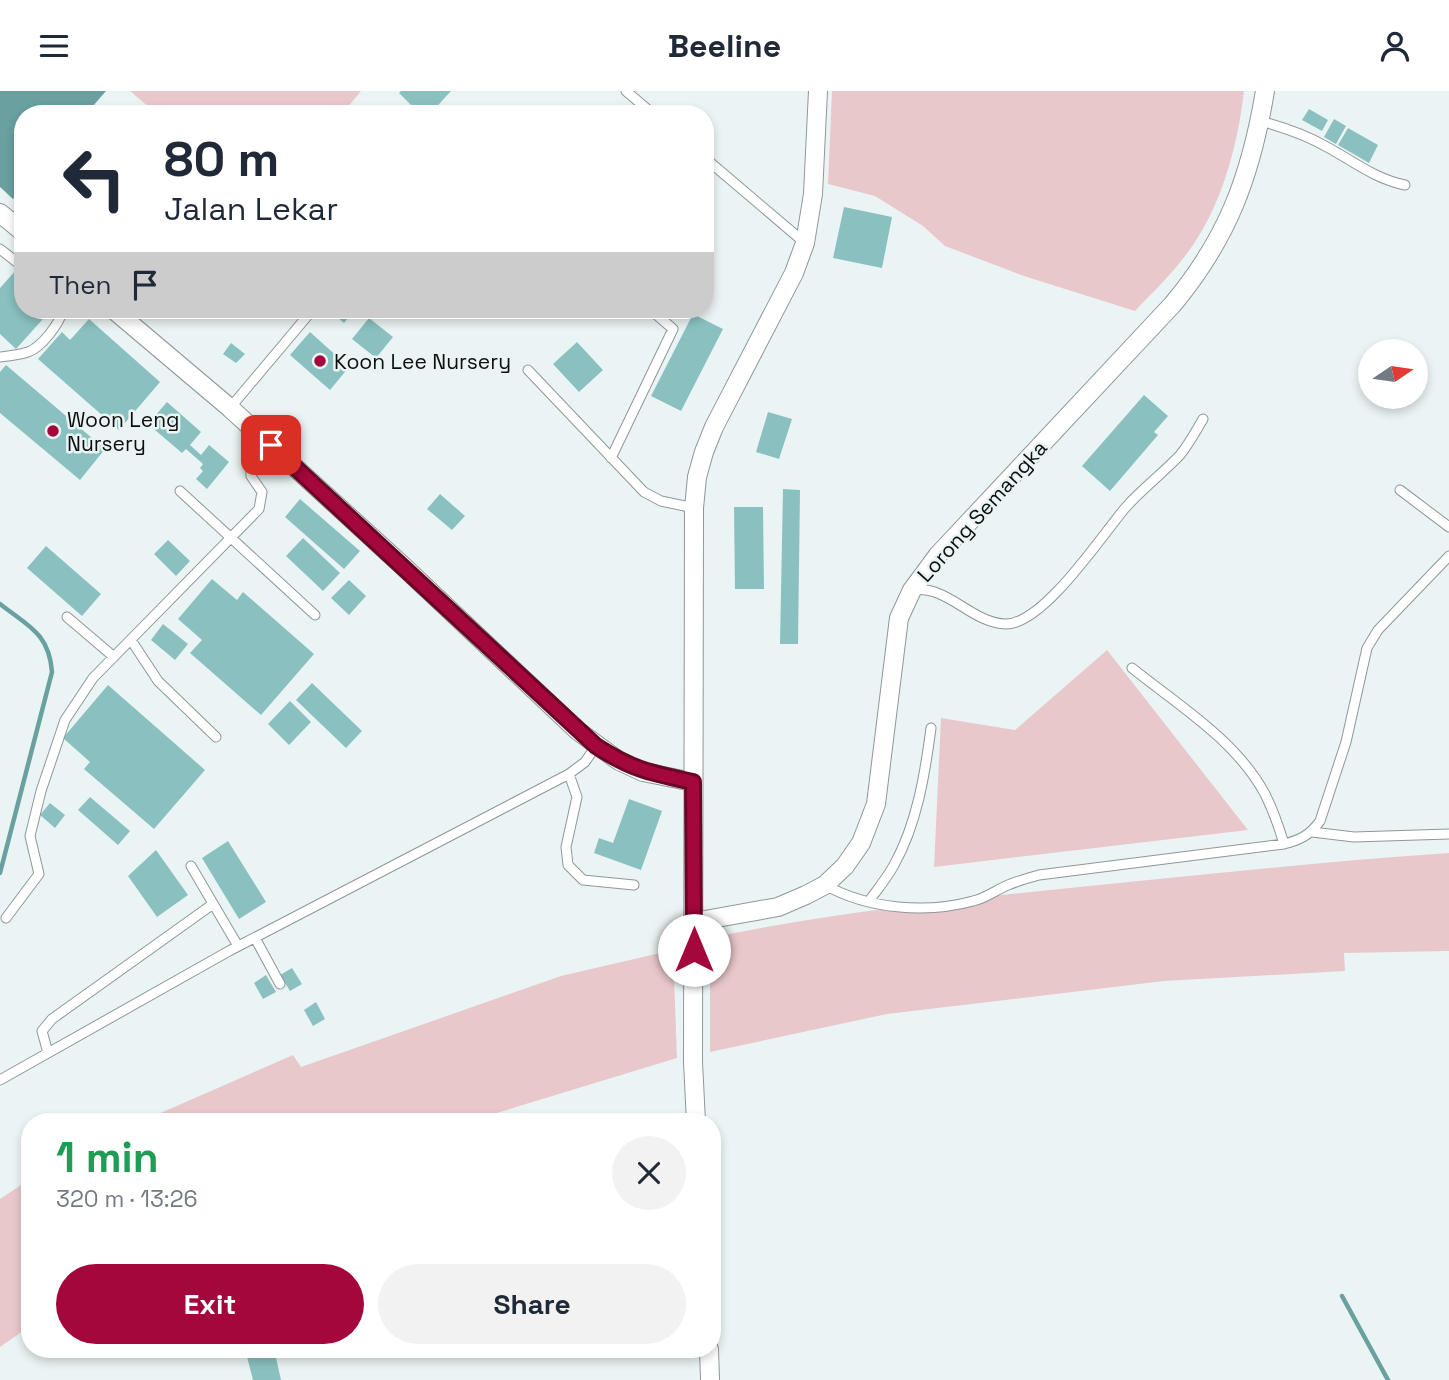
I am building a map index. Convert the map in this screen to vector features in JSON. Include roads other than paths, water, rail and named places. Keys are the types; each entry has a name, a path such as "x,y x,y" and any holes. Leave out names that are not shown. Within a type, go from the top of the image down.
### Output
{"street":[{"path":"696,1113 693,1062 693,782 694,508 697,477 715,427 789,282 805,243 813,194 818,91"},
{"name":"Lorong Semangka","path":"694,922 778,907 806,895 825,884 845,866 861,843 876,804 899,618 912,590 938,555 1189,285 1217,244 1236,205 1260,121 1265,91"},
{"path":"0,213 14,225"},
{"path":"125,319 271,445 596,746 643,772 693,782"},
{"path":"709,1358 710,1380"}],"lane":[{"path":"626,91 642,105"},
{"path":"1260,121 1287,128 1387,181 1405,185"},
{"path":"714,165 805,243"},
{"path":"0,249 14,260"},
{"path":"0,357 26,353 39,346 59,319"},
{"path":"230,408 305,319"},
{"path":"611,458 673,329 661,319"},
{"path":"528,370 611,458 653,497 694,508"},
{"path":"912,590 932,590 992,621 1006,624 1020,622 1032,614 1088,557 1125,508 1180,455 1203,419"},
{"path":"6,918 39,874 30,836 58,736 72,706 93,678 261,504 262,492 251,476 250,469 255,459 271,445"},
{"path":"1401,490 1449,527"},
{"path":"180,491 315,615"},
{"path":"825,884 844,895 869,901 923,908 948,906 980,899 1006,885 1039,875 1299,840 1312,832 1320,821 1346,742 1367,648 1378,630 1449,556"},
{"path":"67,617 114,657"},
{"path":"131,641 158,681 216,737"},
{"path":"1132,668 1227,745 1248,768 1265,794 1284,844"},
{"path":"869,901 894,866 907,837 925,773 931,728"},
{"path":"0,1080 238,946 569,774 585,762 596,746"},
{"path":"569,774 577,797 566,846 568,865 583,880 634,885"},
{"path":"1312,832 1354,837 1449,834"},
{"path":"191,866 238,946"},
{"path":"48,1053 42,1031 52,1019 213,904"},
{"path":"254,938 280,984"}],"water":[{"path":"0,91 106,91 94,105 14,105 13,199 0,187"}],"waterway":[{"path":"0,604 42,639 47,648 52,672 0,873"},
{"path":"1342,1296 1388,1380"}],"place":[{"name":"Koon Lee Nursery","path":"320,361"},
{"name":"Woon Leng Nursery","path":"53,431"}]}
